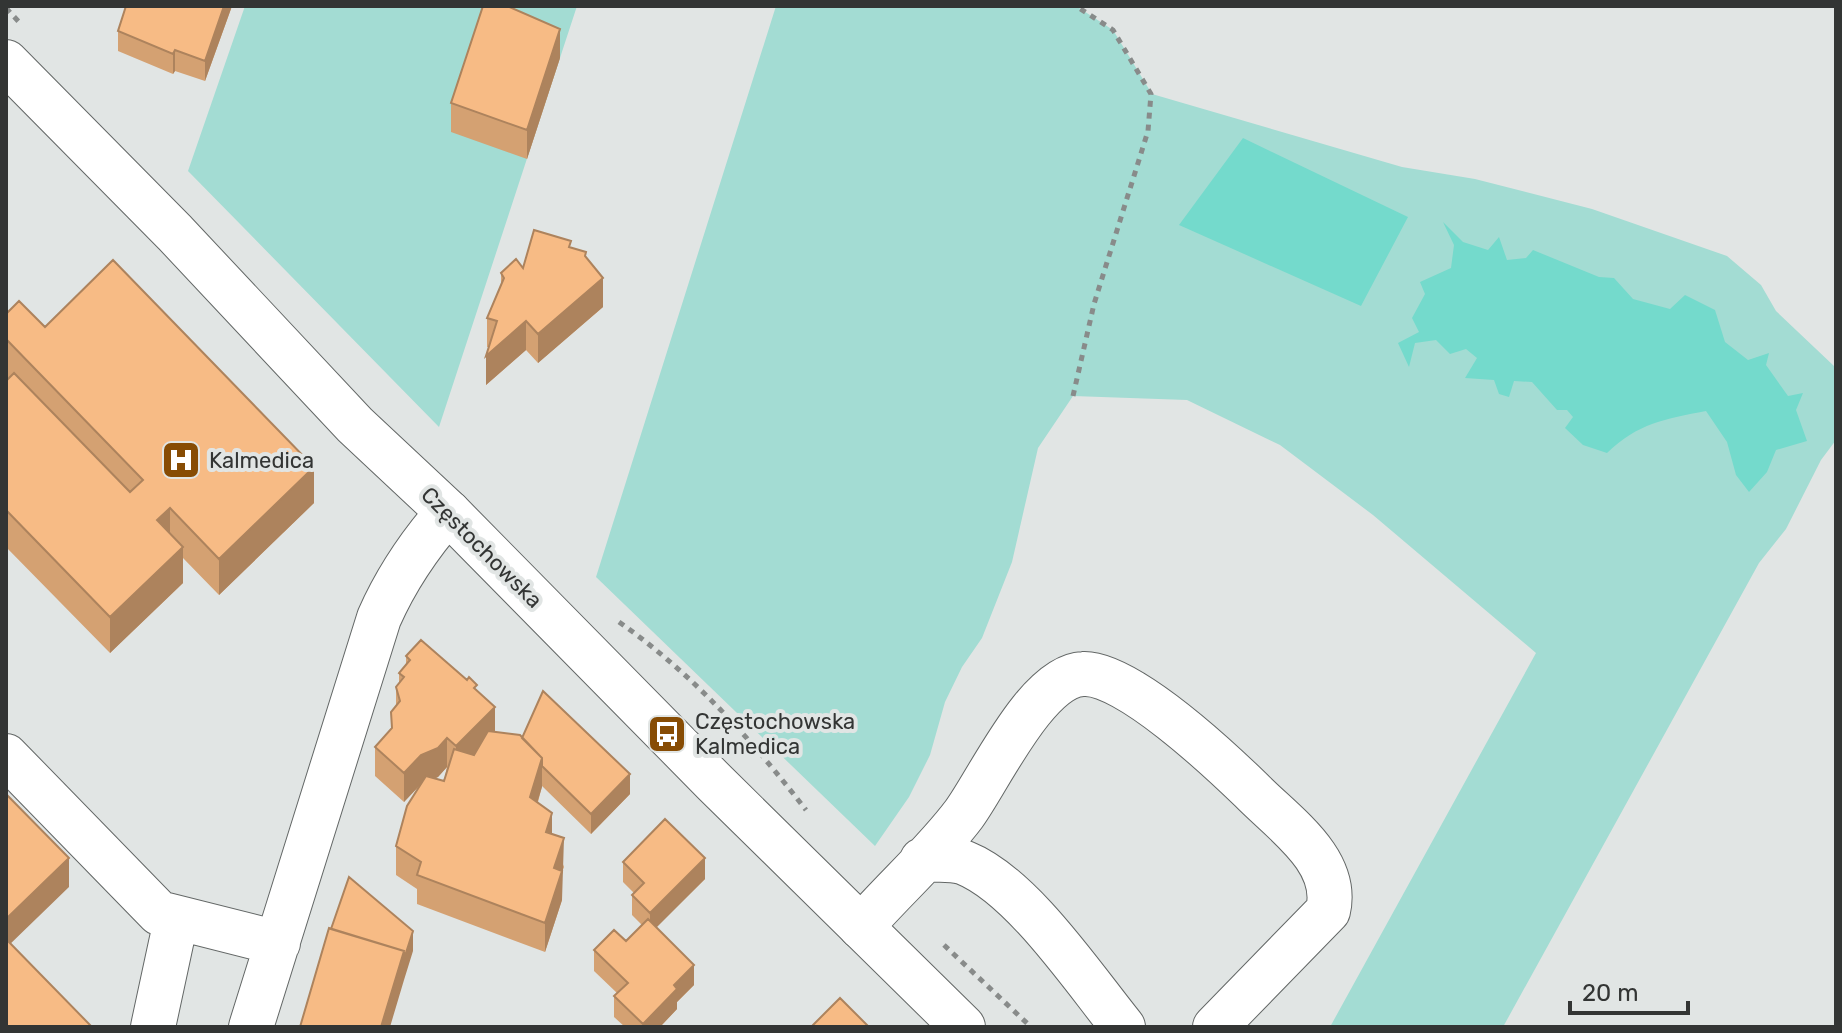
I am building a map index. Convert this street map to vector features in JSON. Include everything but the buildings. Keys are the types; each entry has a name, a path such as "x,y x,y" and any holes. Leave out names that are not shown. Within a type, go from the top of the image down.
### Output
{"main road":[{"name":"Częstochowska","path":"8,71 175,233 355,425 448,512 963,1027"},
{"path":"251,1027 379,618 395,582 419,546 448,512"},
{"path":"861,927 963,814 1011,736 1050,688 1082,673 1109,679 1139,696 1219,759 1309,848 1326,869 1333,892 1328,911 1215,1027"},
{"path":"6,756 159,913 176,920 278,943"},
{"path":"922,860 964,862 996,883 1031,913 1123,1027"},
{"path":"153,1027 176,920"}],"path":[{"path":"1073,396 1094,304 1148,131 1151,94 1113,30 1076,6"}],"shaded area":[{"path":"245,6 577,6 439,427 188,171"},
{"path":"776,6 1076,6 1113,30 1152,94 1402,167 1475,179 1592,209 1727,256 1761,285 1776,311 1834,366 1836,440 1821,460 1786,529 1759,563 1503,1027 1330,1027 1536,653 1373,515 1280,445 1187,400 1073,396 1038,448 1012,562 982,638 962,667 945,702 930,755 909,797 875,846 596,577"},
{"path":"1243,138 1408,217 1361,306 1179,225"},
{"path":"1443,222 1463,242 1488,250 1499,237 1507,260 1526,258 1533,250 1599,277 1614,278 1633,299 1670,309 1685,295 1715,310 1725,342 1748,360 1769,353 1766,365 1788,396 1803,393 1796,410 1807,441 1776,450 1767,472 1749,492 1736,475 1727,442 1706,411 1641,429 1607,453 1583,445 1565,428 1573,417 1567,410 1557,410 1532,382 1514,381 1509,397 1499,394 1494,380 1465,378 1477,358 1466,349 1450,354 1436,340 1415,343 1409,367 1398,343 1419,332 1412,318 1425,294 1420,282 1451,268 1454,245"}],"place":[{"name":"Kalmedica","path":"181,460"},
{"name":"Częstochowska Kalmedica","path":"667,734"}]}
